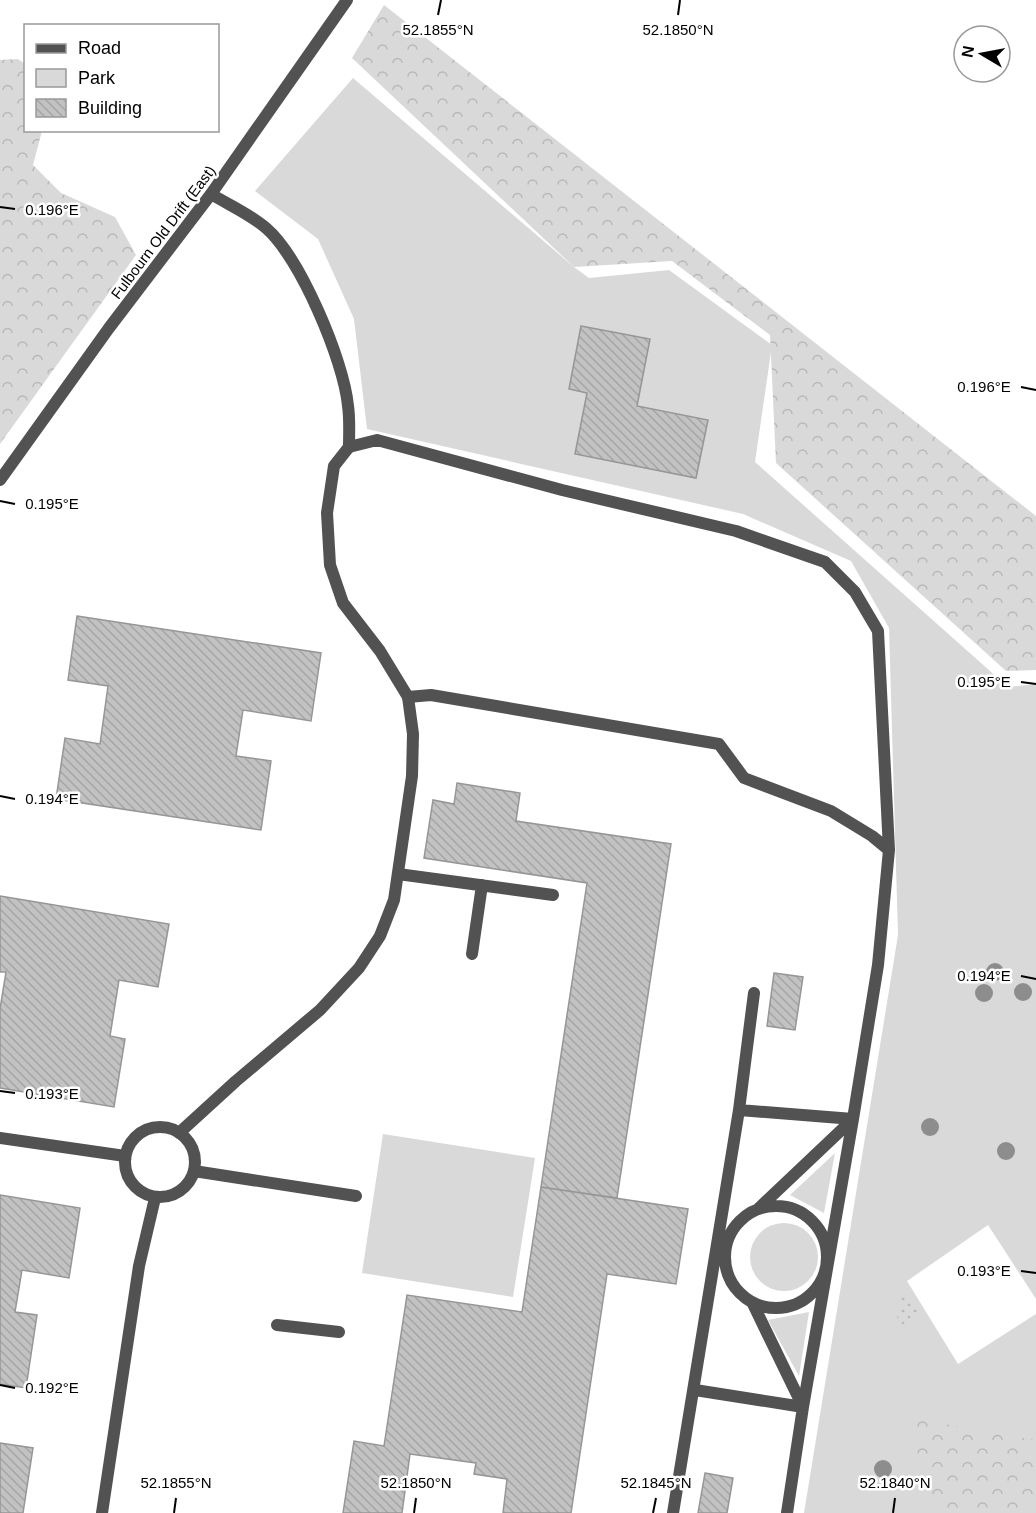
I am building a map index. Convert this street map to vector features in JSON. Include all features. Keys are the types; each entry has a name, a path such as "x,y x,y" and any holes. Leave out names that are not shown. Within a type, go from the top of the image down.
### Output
{"street":[{"name":"Fulbourn Old Drift (East)","path":"0,480 211,194 347,0"},
{"path":"211,194 265,227 283,246 306,286 336,355 348,404 349,447"},
{"path":"179,1132 320,1010 359,968 380,936 394,900 412,776 413,734 408,697 380,651 344,603 330,565 327,513 334,466 349,447 376,440 562,490 736,531 825,562 855,592 878,631 889,850 878,964 787,1513"},
{"path":"408,697 431,695 719,744 744,778 831,811 872,836 889,850"},
{"path":"398,874 553,895"},
{"path":"472,954 482,885"},
{"path":"673,1513 739,1110 754,993"},
{"path":"739,1110 854,1119"},
{"path":"757,1210 774,1206 801,1213 816,1225 824,1241 828,1257 824,1276 810,1295 795,1305 770,1309 753,1304 738,1292 728,1277 725,1252 729,1235 741,1219 757,1210 854,1119"},
{"path":"165,1128 179,1132 191,1145 195,1161 194,1172 183,1189 171,1196 155,1198 146,1195 133,1185 126,1173 125,1156 135,1137 148,1129 165,1128"},
{"path":"0,1138 125,1156"},
{"path":"194,1172 356,1196"},
{"path":"102,1513 139,1266 155,1198"},
{"path":"753,1304 803,1407"},
{"path":"277,1325 339,1332"},
{"path":"694,1390 803,1407"}],"green space":[{"path":"384,5 1036,516 1036,670 1006,671 776,463 770,335 672,261 574,267 352,58"},
{"path":"18,59 24,63 24,132 42,132 33,165 61,193 115,217 136,255 0,444 0,60"},
{"path":"353,78 589,278 669,270 772,345 755,462 1008,687 1036,684 1036,1299 988,1225 907,1281 958,1364 1036,1314 1036,1513 804,1513 898,935 889,628 851,561 743,514 367,429 354,319 318,239 255,191"},
{"path":"383,1134 535,1158 513,1297 362,1273"},
{"path":"835,1153 824,1213 790,1195"},
{"path":"784,1223 797,1226 808,1233 815,1244 818,1257 815,1270 808,1281 797,1288 784,1291 771,1288 760,1281 753,1270 750,1257 753,1244 760,1233 771,1226"},
{"path":"903,1290 920,1314 895,1329"},
{"path":"809,1312 799,1376 768,1320"},
{"path":"905,1417 1036,1440 1036,1513 939,1513"}],"building":[{"path":"581,326 650,339 637,406 708,420 696,478 575,454 587,393 569,389"},
{"path":"77,616 321,653 311,721 243,710 236,756 271,761 261,830 56,799 65,738 100,744 108,686 68,680"},
{"path":"457,783 520,793 516,821 671,844 617,1198 541,1187 587,883 424,858 433,800 454,804"},
{"path":"0,896 169,924 158,987 119,980 110,1036 125,1039 114,1107 0,1088 0,1009 6,972 0,972"},
{"path":"774,973 803,977 795,1030 767,1026"},
{"path":"541,1187 688,1209 676,1284 607,1274 571,1513 503,1513 507,1479 474,1474 476,1463 410,1454 402,1513 343,1513 354,1441 384,1446 407,1295 522,1312"},
{"path":"0,1195 80,1208 69,1278 22,1270 15,1312 37,1315 26,1388 0,1384"},
{"path":"0,1443 33,1448 23,1513 0,1513"},
{"path":"705,1473 733,1478 727,1513 698,1513"}]}
